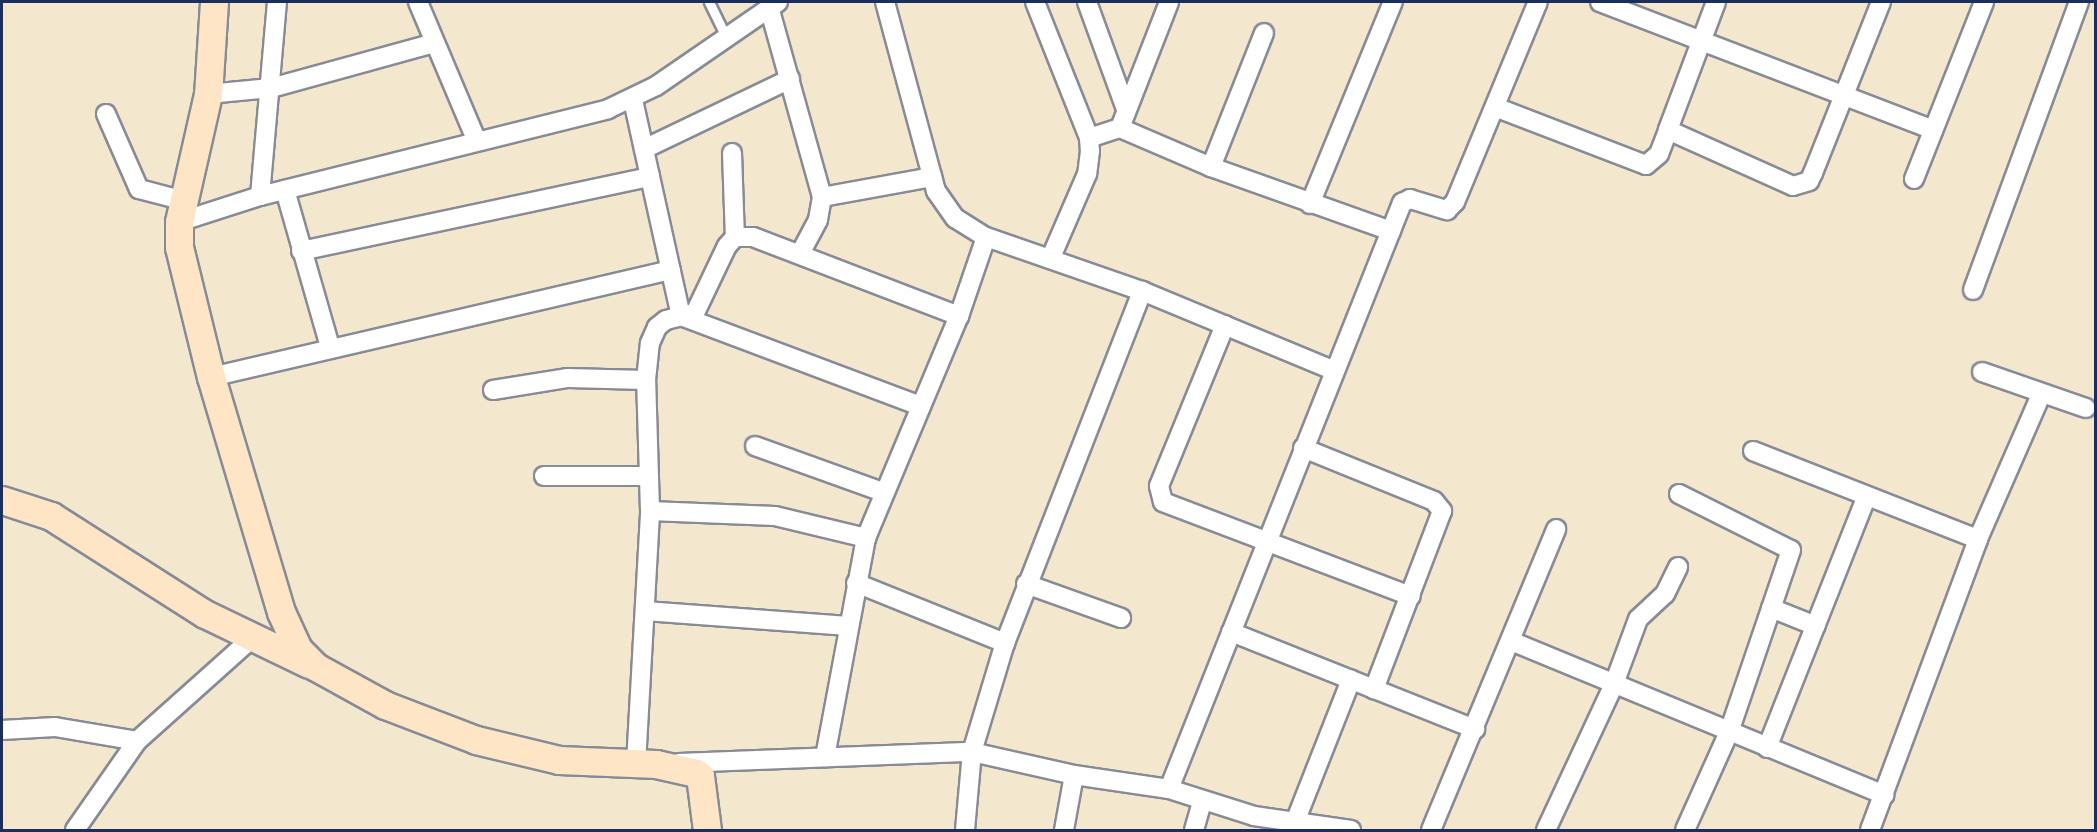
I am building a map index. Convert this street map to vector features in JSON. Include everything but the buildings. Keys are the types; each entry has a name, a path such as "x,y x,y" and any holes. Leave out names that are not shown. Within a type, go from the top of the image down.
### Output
{"street":[{"path":"214,2 208,94 182,211 181,260 211,377 281,612 298,649 316,667"},
{"path":"260,196 277,2"},
{"path":"418,2 476,140"},
{"path":"885,2 932,177 943,206 969,230 1051,257 1142,291 1334,370"},
{"path":"1035,2 1089,138 1087,174 1051,257"},
{"path":"1087,2 1126,109"},
{"path":"1120,128 1170,2"},
{"path":"1310,204 1394,2"},
{"path":"1169,789 1266,540 1391,231 1406,200 1442,210 1451,207 1538,2"},
{"path":"1600,2 1933,130"},
{"path":"1495,107 1646,165 1659,154 1716,2"},
{"path":"1668,130 1793,186 1803,185 1813,172 1881,2"},
{"path":"1914,179 1984,2"},
{"path":"1973,290 2079,2"},
{"path":"106,114 139,189 182,211 260,196 476,140 608,109 633,100 774,4 790,79 822,198 818,220 800,254"},
{"path":"1212,167 1264,33"},
{"path":"208,94 270,88 434,43"},
{"path":"644,149 790,79"},
{"path":"633,100 681,316"},
{"path":"1089,138 1120,128 1212,167 1310,204 1391,231"},
{"path":"646,764 645,611 650,511 646,380 650,343 657,327 681,316 695,313 701,306 727,246 735,237 732,153"},
{"path":"301,251 650,177"},
{"path":"822,198 932,177"},
{"path":"285,190 330,347"},
{"path":"735,237 753,237 959,316"},
{"path":"825,757 866,538 883,492 959,316 986,237"},
{"path":"211,377 330,347 671,270"},
{"path":"965,831 972,752 1005,643 1026,584 1142,291"},
{"path":"681,316 921,406"},
{"path":"1225,325 1159,486 1159,496 1170,507 1266,540 1411,596"},
{"path":"1982,372 2041,395 2086,408"},
{"path":"493,390 568,378 646,380"},
{"path":"1870,831 1978,539 2041,395"},
{"path":"755,446 883,492"},
{"path":"1303,448 1440,505 1441,519 1374,689"},
{"path":"1753,451 1978,539"},
{"path":"544,476 648,476"},
{"path":"1679,494 1790,547 1791,554 1729,732 1685,831"},
{"path":"1767,748 1867,496"},
{"path":"2,500 51,516 205,614 252,639 316,667 385,705 476,740 559,760 646,764 972,752 1074,775 1169,789 1202,802 1295,822 1351,831"},
{"path":"650,511 775,516 866,538"},
{"path":"1431,831 1557,529"},
{"path":"1546,831 1614,684 1638,619 1665,594 1678,567"},
{"path":"856,583 1005,643"},
{"path":"1026,584 1121,618"},
{"path":"1771,608 1816,626"},
{"path":"645,611 848,626"},
{"path":"1231,632 1475,729"},
{"path":"75,831 137,741 252,639"},
{"path":"1511,641 1884,795"},
{"path":"1295,822 1351,680"},
{"path":"2,730 55,727 137,741"},
{"path":"646,764 700,776 707,831"},
{"path":"1064,831 1074,775"},
{"path":"1194,831 1202,802"}],"lane":[{"path":"709,2 726,37"}]}
